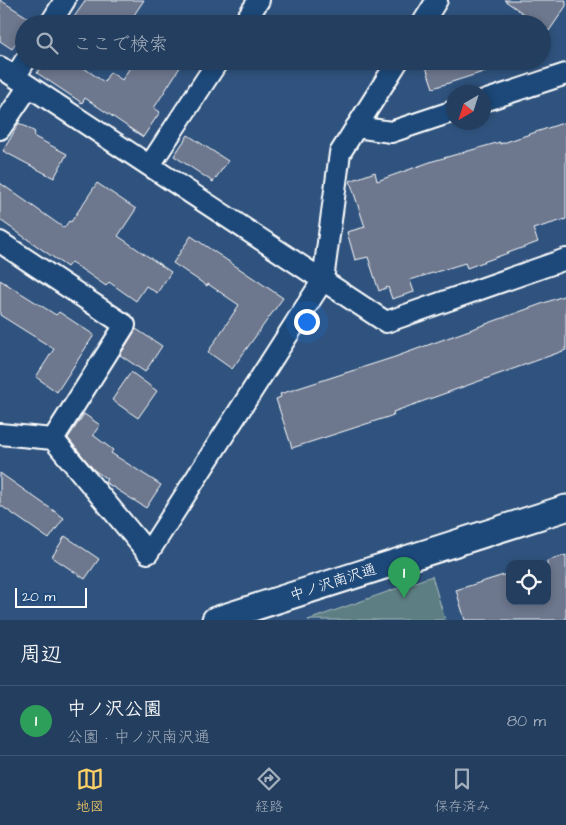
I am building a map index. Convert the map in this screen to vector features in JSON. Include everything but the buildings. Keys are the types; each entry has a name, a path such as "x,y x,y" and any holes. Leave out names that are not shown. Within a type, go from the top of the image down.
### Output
{"street":[{"path":"56,15 65,0"},
{"path":"249,15 259,0"},
{"path":"428,15 437,0"},
{"path":"150,165 212,70"},
{"path":"0,434 53,439 148,553 323,280 340,152 392,70"},
{"path":"0,129 17,73 150,165 386,322 566,259"},
{"path":"491,99 566,74"},
{"path":"356,127 391,132 446,114"},
{"path":"0,242 125,325 53,439"},
{"name":"中ノ沢南沢通","path":"215,620 566,508"}],"green space":[{"path":"432,576 445,620 308,620"}],"place":[{"name":"中ノ沢公園","path":"404,598"}]}
